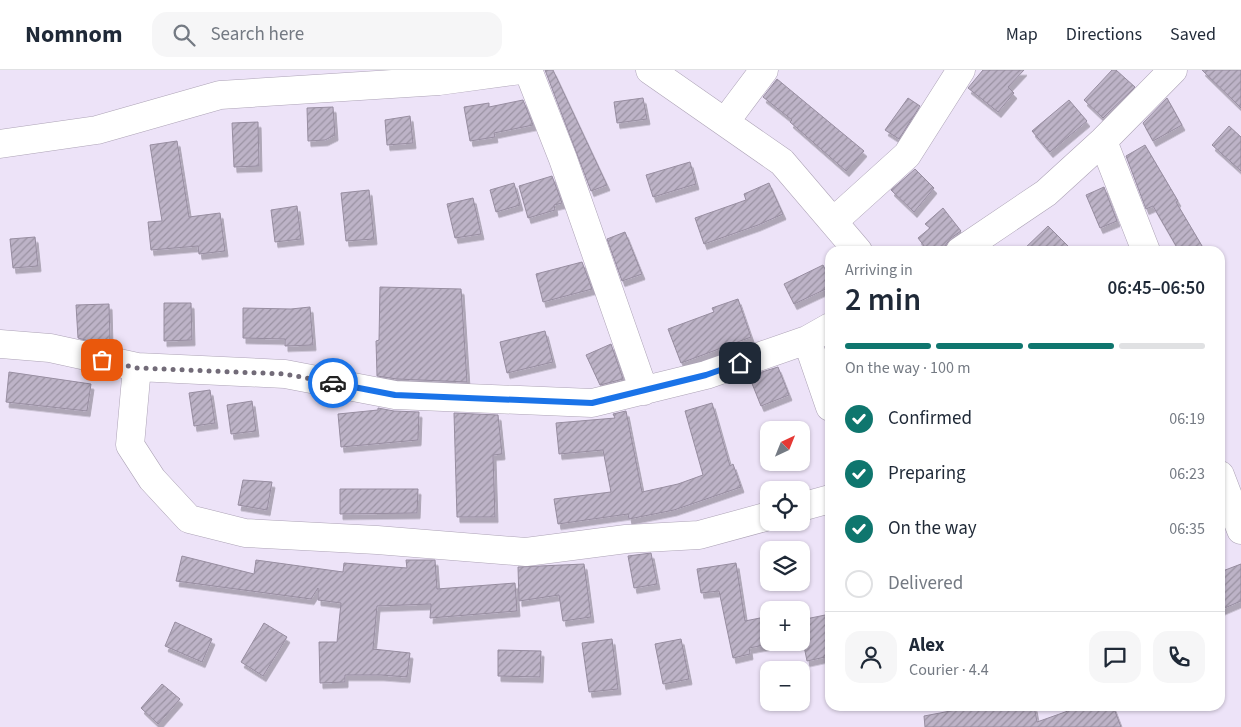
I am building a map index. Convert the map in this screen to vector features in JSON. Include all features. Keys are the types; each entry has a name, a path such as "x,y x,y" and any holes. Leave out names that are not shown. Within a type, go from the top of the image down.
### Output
{"street":[{"path":"0,144 96,130 220,95 439,81 521,70"},
{"path":"528,70 563,159 644,391"},
{"path":"650,70 782,162 854,246"},
{"path":"726,122 764,70"},
{"path":"834,221 907,155 961,70"},
{"path":"967,246 1046,193 1103,141 1173,70"},
{"path":"1103,141 1144,246"},
{"path":"0,344 50,348 137,368 285,374 395,395 592,403 706,375 819,333 825,373"},
{"path":"137,368 130,445 152,479 190,519 245,532 526,552 626,539 698,535 760,518"},
{"path":"1225,488 1241,530"},
{"path":"810,505 825,500"}],"building":[{"path":"545,70 553,70 607,185 591,191"},
{"path":"983,70 1024,70 1008,87 1014,93 998,112 968,88"},
{"path":"1112,70 1116,70 1135,87 1103,118 1084,100"},
{"path":"1202,70 1241,70 1241,108"},
{"path":"777,79 864,151 846,171 790,122 792,120 763,97"},
{"path":"643,98 647,119 617,123 614,102"},
{"path":"908,98 920,106 899,139 885,130"},
{"path":"1167,98 1182,125 1153,141 1143,123"},
{"path":"523,100 533,125 494,133 495,137 470,141 464,107 489,103 489,107"},
{"path":"1069,100 1087,121 1050,152 1032,131"},
{"path":"333,107 335,135 325,140 308,141 307,108"},
{"path":"410,116 413,143 387,145 385,120"},
{"path":"258,122 259,166 234,167 232,123"},
{"path":"1229,126 1241,137 1241,171 1212,145"},
{"path":"177,141 189,217 220,213 225,251 199,254 198,246 151,250 148,222 162,221 150,145"},
{"path":"1145,145 1202,246 1176,246 1153,206 1146,209 1126,156"},
{"path":"690,162 696,184 653,197 646,175"},
{"path":"915,169 934,188 914,212 891,190"},
{"path":"552,176 562,203 554,205 555,210 528,218 519,186"},
{"path":"514,183 520,205 496,212 490,190"},
{"path":"769,183 783,214 704,244 695,218 746,200 744,194"},
{"path":"1104,187 1117,221 1100,228 1086,195"},
{"path":"369,190 374,239 346,241 341,193"},
{"path":"473,198 481,234 455,238 447,204"},
{"path":"297,206 301,239 275,242 271,210"},
{"path":"943,208 961,231 951,238 945,246 924,246 918,238 930,228 925,224"},
{"path":"1048,226 1068,246 1027,246"},
{"path":"625,232 642,274 622,281 607,239"},
{"path":"35,237 38,266 13,268 10,239"},
{"path":"582,262 592,289 543,302 536,274"},
{"path":"823,265 825,269 825,289 794,304 784,284"},
{"path":"380,287 461,289 467,382 397,379 377,376 376,341 379,340"},
{"path":"738,299 751,337 681,363 668,329 714,312 712,308"},
{"path":"164,303 191,303 192,340 164,341"},
{"path":"109,304 110,340 89,341 78,338 76,305"},
{"path":"310,307 313,345 285,346 285,339 243,338 243,308 291,309"},
{"path":"545,331 553,362 507,373 500,342"},
{"path":"611,344 623,379 600,385 586,355"},
{"path":"778,367 789,395 761,406 749,376"},
{"path":"9,372 91,384 87,411 6,402"},
{"path":"210,390 215,423 194,426 189,393"},
{"path":"252,401 256,431 231,434 227,405"},
{"path":"712,403 730,466 733,464 741,487 674,510 629,519 628,514 558,524 554,499 611,492 603,450 559,454 556,423 615,418 613,414 626,411 642,492 678,484 703,475 685,411"},
{"path":"378,408 419,412 418,440 341,447 338,414 378,410"},
{"path":"454,413 498,415 502,454 493,455 495,517 457,517"},
{"path":"243,480 272,482 267,510 238,505"},
{"path":"340,489 418,489 417,513 340,514"},
{"path":"651,553 657,584 634,588 628,556"},
{"path":"182,556 254,574 256,560 343,572 344,563 407,568 406,560 435,560 437,589 515,583 517,611 430,618 431,604 377,606 373,649 410,653 407,677 345,675 345,682 320,683 319,642 337,642 341,603 318,600 318,588 311,599 176,581"},
{"path":"736,563 745,621 760,618 760,646 749,648 750,654 733,658 719,591 701,593 697,569"},
{"path":"584,564 591,617 563,621 559,595 519,601 518,567"},
{"path":"1241,564 1241,601 1225,608 1225,570"},
{"path":"825,615 825,657 807,661 805,651 810,651 810,618"},
{"path":"175,622 212,639 202,662 165,646"},
{"path":"264,623 287,637 263,676 241,662"},
{"path":"612,639 618,689 589,692 582,643"},
{"path":"681,639 689,679 663,684 655,644"},
{"path":"498,650 541,651 540,677 498,676"},
{"path":"162,684 180,699 158,724 141,708"},
{"path":"950,711 1035,711 1037,722 1068,711 1115,711 1121,727 925,727 924,716"}],"way so far":[{"path":"102,360 137,368 285,374 333,383"}],"route":[{"path":"333,383 395,395 592,403 706,375 740,363"}]}
